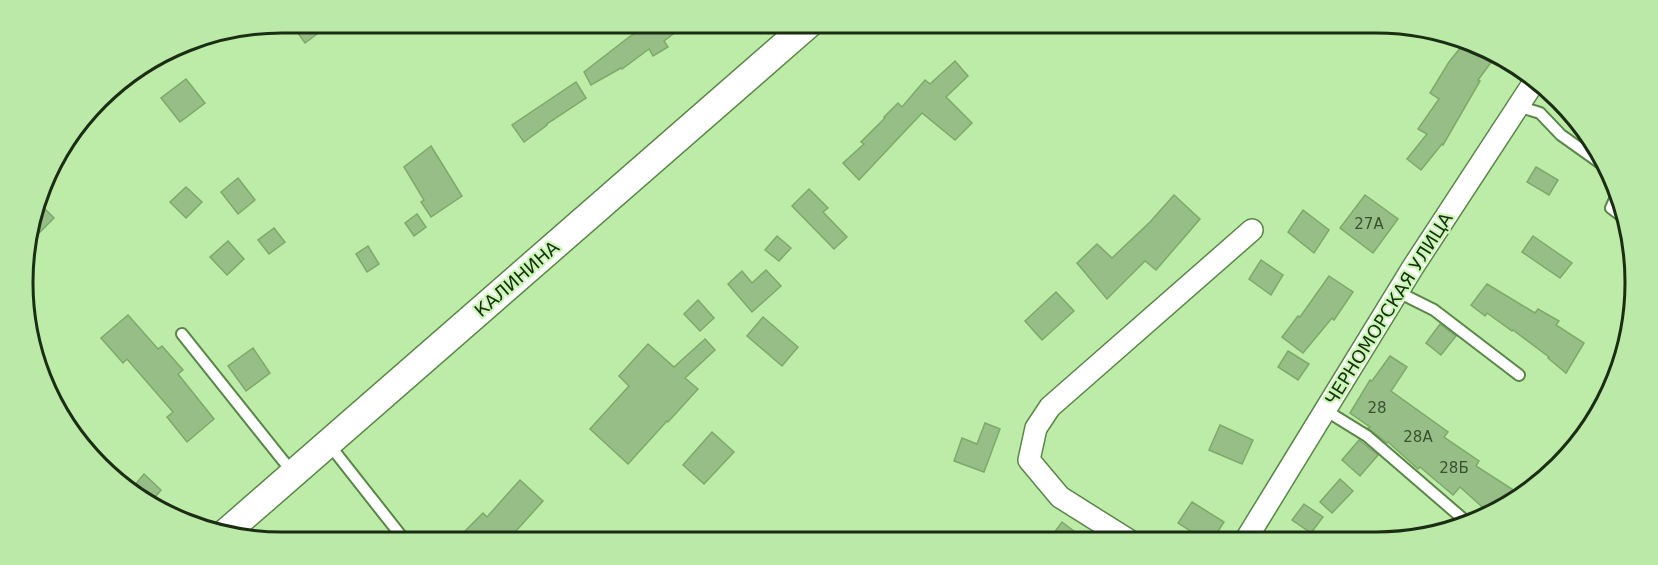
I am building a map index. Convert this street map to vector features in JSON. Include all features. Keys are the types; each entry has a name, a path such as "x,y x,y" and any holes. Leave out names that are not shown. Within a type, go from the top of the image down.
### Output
{"street":[{"name":"КАЛИНИНА","path":"232,527 798,33"},
{"name":"ЧЕРНОМОРСКАЯ УЛИЦА","path":"1250,532 1398,292 1530,88"},
{"path":"1116,532 1060,497 1029,460 1035,428 1050,407 1252,230"}],"lane":[{"path":"1518,106 1540,113 1561,135 1591,156"},
{"path":"1398,292 1434,310 1519,375"},
{"path":"182,334 293,473"},
{"path":"1325,410 1366,436 1461,517"},
{"path":"328,443 398,532"}],"building":[{"path":"298,33 318,33 305,43"},
{"path":"635,33 675,33 664,41 668,47 653,56 649,49 622,69 591,85 584,72"},
{"path":"1460,48 1491,62 1478,80 1480,81 1443,145 1421,170 1407,159 1427,134 1418,129 1439,99 1430,93"},
{"path":"955,61 968,76 946,97 972,123 955,140 922,113 859,180 843,163 864,144 861,142 898,103 902,107 925,80 930,84"},
{"path":"186,79 205,103 180,122 161,98"},
{"path":"576,82 586,98 524,142 512,125"},
{"path":"431,146 462,196 431,217 421,202 424,200 404,167"},
{"path":"1536,167 1558,180 1549,195 1527,182"},
{"path":"238,178 255,200 238,214 221,192"},
{"path":"186,187 202,202 186,218 170,202"},
{"path":"809,189 828,208 823,212 847,237 834,249 792,206"},
{"path":"1174,195 1200,219 1156,270 1145,261 1107,299 1077,263 1097,244 1112,258 1150,222"},
{"path":"1365,195 1398,219 1373,253 1340,228"},
{"path":"44,208 54,218 38,234"},
{"path":"1303,210 1329,230 1314,253 1288,232"},
{"path":"417,214 426,227 414,236 405,223"},
{"path":"274,228 285,242 269,254 258,240"},
{"path":"777,236 791,248 779,261 765,250"},
{"path":"1533,236 1572,263 1560,278 1522,252"},
{"path":"228,241 244,259 227,275 210,257"},
{"path":"368,246 379,264 367,272 356,254"},
{"path":"1261,260 1283,275 1271,295 1249,279"},
{"path":"766,270 781,286 752,312 728,284 742,271 752,283"},
{"path":"1329,276 1353,292 1334,320 1332,318 1303,353 1282,337 1298,316 1300,317"},
{"path":"1487,284 1535,313 1538,309 1559,321 1556,325 1584,343 1566,373 1513,330 1487,313 1485,316 1471,305"},
{"path":"1056,292 1074,311 1042,340 1025,321"},
{"path":"698,300 714,318 700,331 684,314"},
{"path":"128,315 158,349 162,346 183,370 178,374 214,419 187,442 167,417 173,412 127,359 123,363 101,338"},
{"path":"763,317 798,347 782,366 747,336"},
{"path":"1440,324 1456,336 1441,355 1426,343"},
{"path":"705,339 715,350 685,378 698,389 628,464 590,429 629,386 619,376 648,344 674,367"},
{"path":"253,348 270,373 246,391 228,366"},
{"path":"1288,351 1309,364 1298,380 1278,367"},
{"path":"1390,356 1407,367 1391,391 1448,432 1444,437 1479,461 1476,466 1514,490 1483,508 1460,487 1453,495 1420,467 1418,469 1388,442 1368,428 1370,427 1350,413 1370,380 1372,381"},
{"path":"985,423 1000,429 984,472 954,461 962,438 977,444"},
{"path":"1220,425 1253,440 1242,464 1209,450"},
{"path":"712,432 734,452 704,484 683,465"},
{"path":"1359,440 1378,455 1360,476 1342,460"},
{"path":"144,474 161,490 155,497 136,484"},
{"path":"1340,479 1353,491 1332,513 1320,502"},
{"path":"520,480 543,501 515,532 464,532 483,513 487,517"},
{"path":"1192,502 1224,522 1218,532 1192,532 1178,523"},
{"path":"1304,504 1323,517 1312,532 1292,520"},
{"path":"1062,522 1075,532 1055,532"}]}
